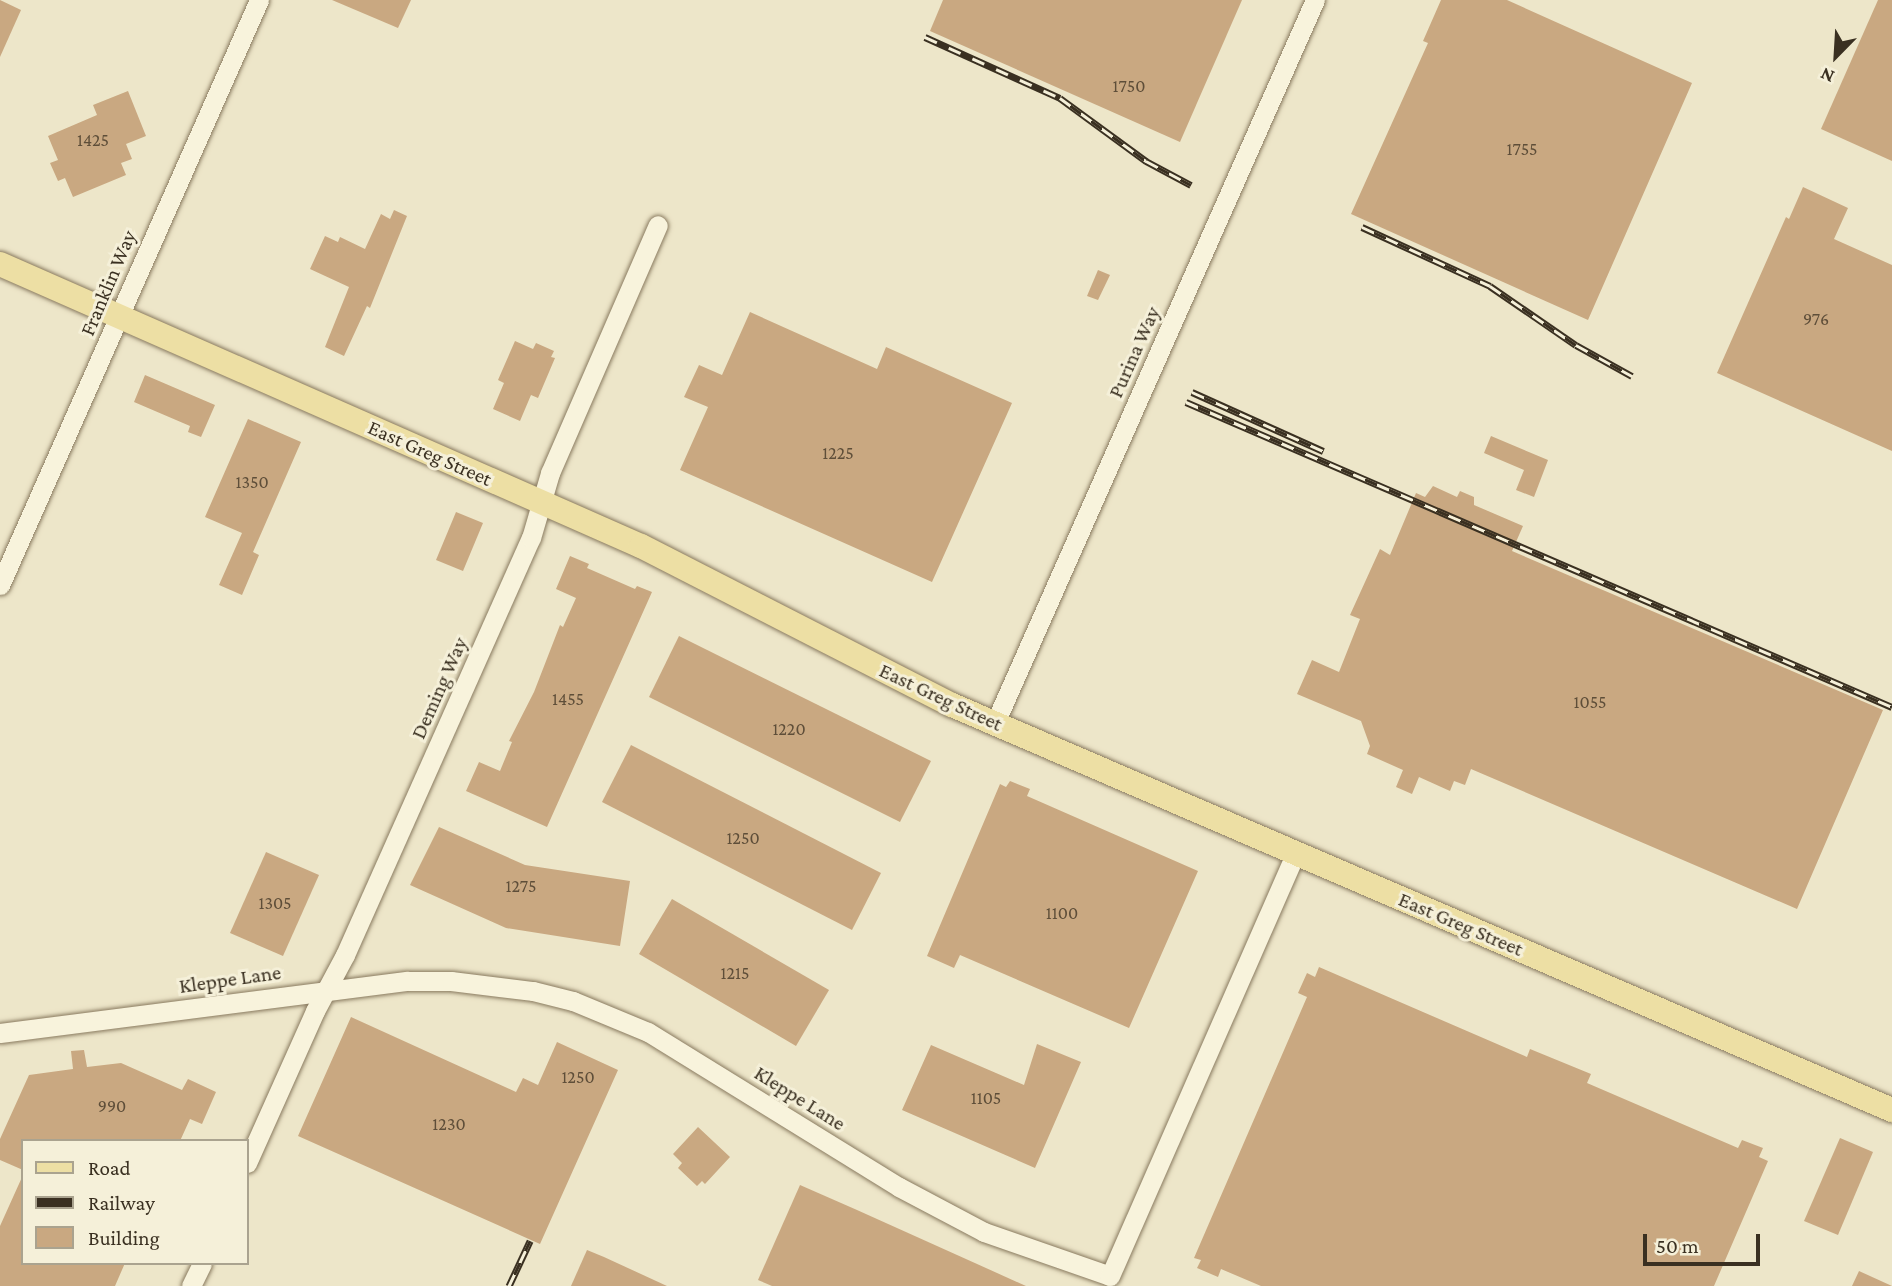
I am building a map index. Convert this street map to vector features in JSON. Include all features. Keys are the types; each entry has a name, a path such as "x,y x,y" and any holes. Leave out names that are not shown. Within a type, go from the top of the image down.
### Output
{"main road":[{"name":"East Greg Street","path":"0,264 673,561 910,684 995,723 1892,1110"}],"street":[{"name":"Franklin Way","path":"0,585 259,0"},
{"name":"Purina Way","path":"995,723 1315,0"},
{"name":"Deming Way","path":"248,1161 345,955 531,538 550,472 658,225"},
{"name":"Kleppe Lane","path":"0,1033 327,989 408,981 451,981 533,991 604,1012 686,1053 943,1212 1026,1249 1110,1276 1296,854"},
{"path":"191,1286 201,1265"}],"building":[{"path":"0,0 21,10 0,57"},
{"path":"332,0 411,0 398,28"},
{"path":"943,0 1242,0 1180,142 930,31"},
{"path":"1441,0 1507,0 1692,83 1588,320 1351,214 1428,43 1423,41"},
{"path":"1878,0 1892,0 1892,161 1821,129"},
{"path":"128,91 146,136 126,144 132,159 121,163 126,175 73,197 65,178 58,181 50,163 58,160 48,136 97,115 93,105"},
{"path":"1803,187 1848,208 1834,239 1892,265 1892,451 1717,373 1786,217 1789,219"},
{"path":"394,210 407,216 370,308 367,306 344,356 325,347 349,287 310,269 325,236 338,242 340,237 365,249 381,214 390,219"},
{"path":"1098,270 1110,275 1098,300 1087,296"},
{"path":"750,312 877,369 886,347 1012,403 932,582 680,470 708,407 684,397 699,365 722,375"},
{"path":"515,341 533,349 536,343 554,351 551,357 555,358 538,398 531,395 520,421 493,409 504,383 498,380"},
{"path":"145,375 215,405 201,437 188,432 190,426 134,402"},
{"path":"248,419 301,442 253,552 259,555 242,595 219,585 242,533 205,517"},
{"path":"1491,436 1548,460 1534,497 1516,490 1524,470 1484,453"},
{"path":"1433,486 1457,497 1460,491 1474,497 1474,505 1523,526 1512,551 1883,710 1797,909 1471,769 1465,785 1454,781 1450,791 1419,777 1412,794 1396,787 1403,770 1367,754 1370,746 1361,721 1297,694 1312,660 1339,672 1360,619 1350,615 1380,549 1390,555 1416,493 1425,497"},
{"path":"456,512 483,523 463,571 436,560"},
{"path":"570,556 589,564 587,568 635,589 637,586 652,592 547,827 466,791 479,762 500,771 512,742 509,741 534,692 560,625 563,627 576,598 556,589"},
{"path":"679,636 931,761 900,822 649,697"},
{"path":"631,745 881,873 852,930 602,802"},
{"path":"1010,781 1030,789 1027,796 1198,871 1129,1028 960,955 954,968 927,956 1000,784 1006,787"},
{"path":"439,827 525,865 630,881 620,946 506,928 410,885"},
{"path":"266,852 319,875 283,956 230,933"},
{"path":"672,899 829,990 796,1046 639,954"},
{"path":"1319,967 1527,1057 1530,1049 1591,1074 1587,1083 1738,1148 1742,1140 1763,1148 1759,1157 1768,1161 1714,1286 1261,1286 1221,1269 1218,1277 1197,1268 1201,1260 1194,1258 1307,997 1298,993 1307,973 1315,977"},
{"path":"351,1017 516,1092 523,1078 538,1085 557,1042 618,1070 540,1244 298,1136"},
{"path":"1037,1044 1081,1062 1035,1168 902,1110 931,1045 1024,1085"},
{"path":"84,1050 87,1067 121,1063 182,1090 188,1079 216,1092 202,1124 190,1119 181,1139 21,1139 21,1169 0,1160 0,1139 29,1075 73,1069 71,1051"},
{"path":"698,1127 730,1157 705,1184 702,1181 697,1186 678,1168 682,1163 673,1154"},
{"path":"1840,1138 1873,1152 1838,1235 1804,1221"},
{"path":"21,1179 21,1265 124,1265 115,1286 0,1286 0,1226"},
{"path":"800,1185 1026,1286 772,1286 758,1280"},
{"path":"587,1250 604,1257 667,1286 571,1286"},
{"path":"1859,1271 1892,1286 1852,1286"}],"railway":[{"path":"925,37 1060,98 1146,161 1191,185"},
{"path":"1362,227 1490,286 1576,345 1632,376"},
{"path":"1192,392 1323,451"},
{"path":"1186,402 1892,707"},
{"path":"509,1286 530,1241"}]}
